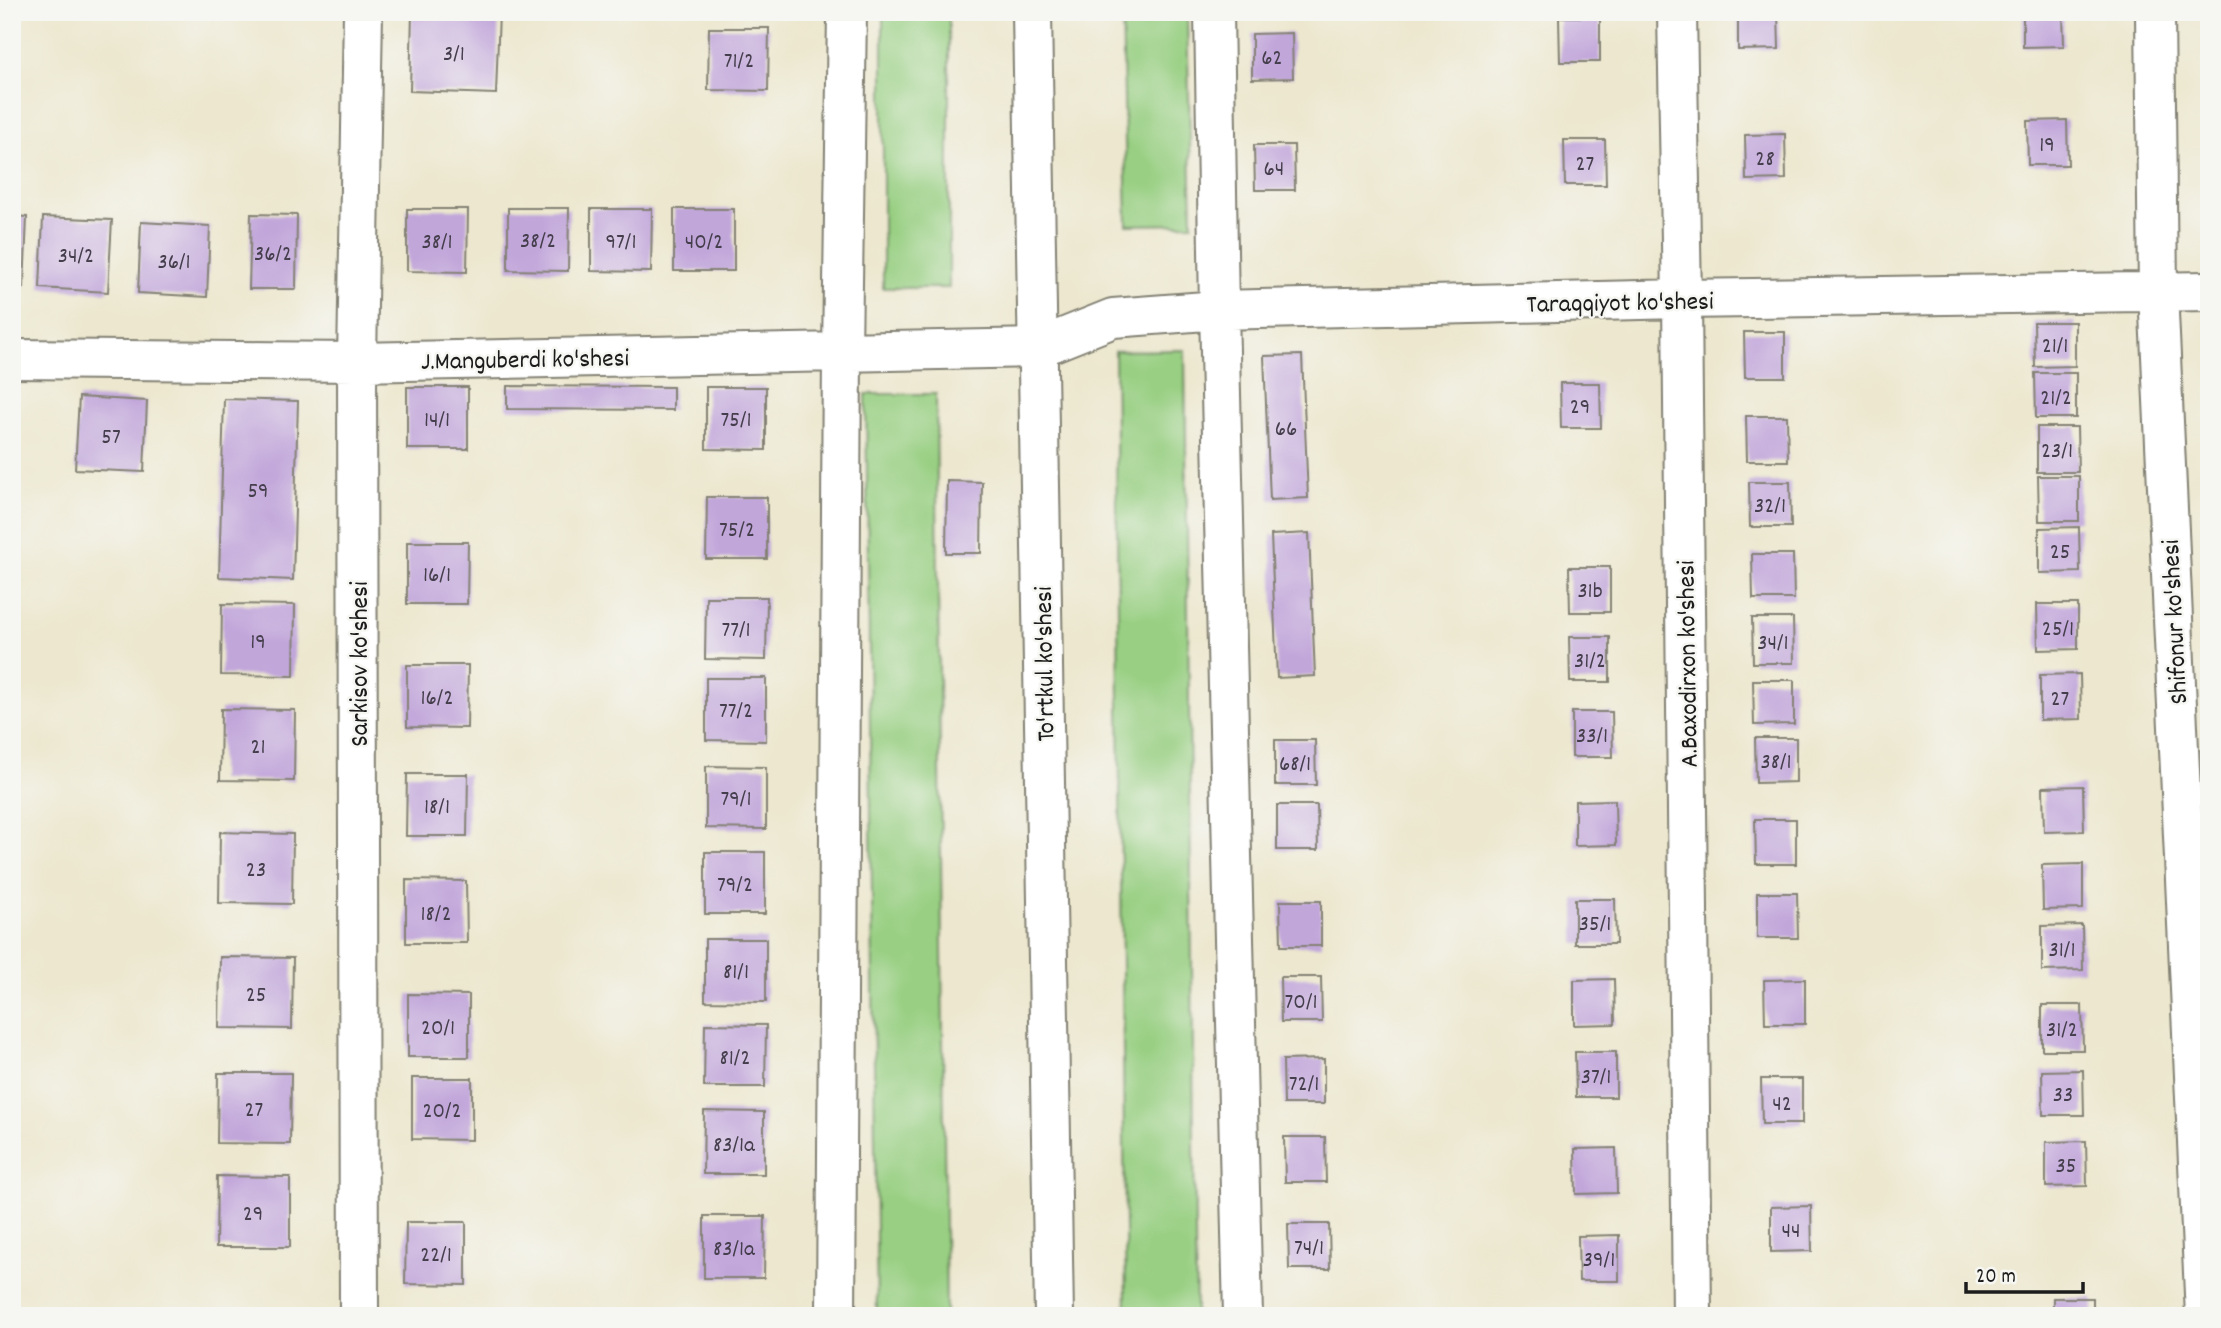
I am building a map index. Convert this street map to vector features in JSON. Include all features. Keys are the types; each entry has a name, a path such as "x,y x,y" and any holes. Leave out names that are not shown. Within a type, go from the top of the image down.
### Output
{"street":[{"name":"Sarkisov ko'shesi","path":"359,1316 357,362 363,12"},
{"path":"836,1316 842,351 847,12"},
{"name":"To'rtkul ko'shesi","path":"1032,12 1054,1316"},
{"path":"1214,12 1243,1316"},
{"name":"A.Baxodirxon ko'shesi","path":"1677,12 1692,1316"},
{"name":"Shifonur ko'shesi","path":"2155,12 2158,291 2202,1108 2205,1316"},
{"name":"Taraqqiyot ko'shesi","path":"1038,348 1113,318 1219,310 1682,299 2209,291"},
{"name":"J.Manguberdi ko'shesi","path":"12,359 357,362 1038,348"}],"green space":[{"path":"883,12 949,12 949,288 883,288"},
{"path":"1122,12 1187,12 1192,224 1127,225"},
{"path":"1185,350 1196,1316 1126,1316 1115,351"},
{"path":"866,394 936,394 946,1316 877,1316"}],"building":[{"path":"412,12 499,12 496,94 410,91"},
{"path":"1738,12 1778,12 1779,49 1738,50"},
{"path":"2023,12 2063,12 2064,46 2023,47"},
{"path":"1559,17 1600,17 1600,62 1560,62"},
{"path":"709,28 769,28 768,91 708,90"},
{"path":"1292,33 1293,78 1252,79 1252,34"},
{"path":"2067,120 2068,165 2028,165 2027,121"},
{"path":"1785,134 1786,179 1746,180 1745,135"},
{"path":"1564,140 1605,140 1606,185 1565,185"},
{"path":"1254,145 1294,145 1295,190 1255,190"},
{"path":"508,208 569,208 568,271 508,270"},
{"path":"407,209 468,209 467,272 407,271"},
{"path":"591,209 652,209 651,272 591,271"},
{"path":"674,209 734,209 734,271 674,271"},
{"path":"251,214 297,215 296,289 249,289"},
{"path":"12,216 27,217 24,288 12,288"},
{"path":"43,217 112,220 108,292 40,288"},
{"path":"141,222 210,226 207,297 138,293"},
{"path":"2034,322 2075,322 2075,366 2035,367"},
{"path":"1744,332 1785,332 1785,377 1745,377"},
{"path":"1302,355 1308,498 1270,500 1264,356"},
{"path":"2035,373 2076,373 2076,418 2036,418"},
{"path":"1560,383 1600,383 1601,428 1561,428"},
{"path":"507,386 673,387 673,410 507,409"},
{"path":"407,387 468,387 468,449 407,449"},
{"path":"706,387 766,387 766,450 706,449"},
{"path":"79,397 147,401 144,472 75,469"},
{"path":"224,399 298,401 293,580 219,577"},
{"path":"1746,416 1787,416 1788,461 1747,461"},
{"path":"2037,427 2077,427 2078,472 2037,472"},
{"path":"2038,476 2079,476 2079,521 2039,521"},
{"path":"947,481 982,482 981,553 946,553"},
{"path":"1749,482 1790,482 1791,527 1750,527"},
{"path":"707,497 767,497 767,559 706,559"},
{"path":"2079,527 2080,572 2039,573 2039,528"},
{"path":"1309,533 1315,676 1277,678 1271,535"},
{"path":"407,542 468,542 467,604 407,604"},
{"path":"1752,554 1793,554 1794,599 1753,599"},
{"path":"1569,567 1610,567 1610,612 1570,612"},
{"path":"706,597 767,597 766,660 705,659"},
{"path":"222,604 295,605 294,676 221,675"},
{"path":"2037,604 2078,604 2078,649 2038,650"},
{"path":"1752,618 1793,618 1794,663 1753,663"},
{"path":"1569,637 1610,637 1610,682 1570,682"},
{"path":"407,665 468,665 467,728 407,727"},
{"path":"2080,674 2081,719 2040,720 2040,675"},
{"path":"706,678 766,678 766,741 706,740"},
{"path":"1753,680 1794,680 1794,724 1754,725"},
{"path":"221,709 295,710 294,781 220,780"},
{"path":"1572,712 1612,712 1613,757 1572,757"},
{"path":"1755,738 1796,738 1796,782 1756,783"},
{"path":"1275,740 1315,740 1316,785 1275,785"},
{"path":"706,766 766,767 766,829 706,828"},
{"path":"407,774 468,774 467,836 406,836"},
{"path":"2083,786 2084,831 2044,832 2043,787"},
{"path":"1615,800 1616,845 1575,846 1575,801"},
{"path":"1277,805 1317,805 1318,850 1277,850"},
{"path":"1755,819 1796,819 1796,864 1756,864"},
{"path":"220,832 293,834 292,904 219,903"},
{"path":"705,852 765,852 765,914 705,914"},
{"path":"2083,864 2083,909 2043,910 2042,865"},
{"path":"406,880 466,881 467,943 406,943"},
{"path":"1757,893 1797,893 1798,938 1757,938"},
{"path":"1575,899 1615,899 1616,944 1575,944"},
{"path":"1280,901 1321,901 1321,946 1281,946"},
{"path":"2082,925 2083,970 2042,971 2042,926"},
{"path":"705,939 766,939 766,1002 705,1001"},
{"path":"220,957 293,958 292,1029 219,1028"},
{"path":"1280,977 1321,977 1322,1022 1281,1022"},
{"path":"1614,979 1615,1024 1574,1025 1574,980"},
{"path":"1805,979 1805,1024 1765,1024 1764,980"},
{"path":"408,994 469,995 469,1057 408,1057"},
{"path":"2042,1005 2082,1005 2083,1050 2042,1050"},
{"path":"705,1024 766,1025 765,1087 704,1087"},
{"path":"1575,1052 1616,1052 1616,1097 1576,1097"},
{"path":"1324,1059 1324,1104 1284,1104 1283,1060"},
{"path":"2083,1070 2084,1115 2043,1115 2042,1071"},
{"path":"218,1073 291,1073 290,1144 217,1143"},
{"path":"412,1078 472,1078 472,1140 412,1139"},
{"path":"1761,1079 1802,1079 1802,1124 1762,1124"},
{"path":"704,1111 764,1112 764,1174 703,1174"},
{"path":"1284,1137 1325,1137 1326,1182 1285,1182"},
{"path":"2086,1141 2087,1186 2046,1187 2046,1142"},
{"path":"1616,1148 1617,1193 1576,1194 1575,1149"},
{"path":"217,1176 290,1177 290,1247 216,1247"},
{"path":"1811,1206 1812,1251 1771,1252 1771,1207"},
{"path":"704,1216 765,1216 764,1278 704,1278"},
{"path":"406,1222 466,1222 466,1285 405,1284"},
{"path":"1288,1224 1329,1224 1330,1269 1289,1269"},
{"path":"1619,1235 1619,1281 1579,1281 1578,1236"},
{"path":"2053,1298 2093,1298 2093,1316 2053,1316"}]}
